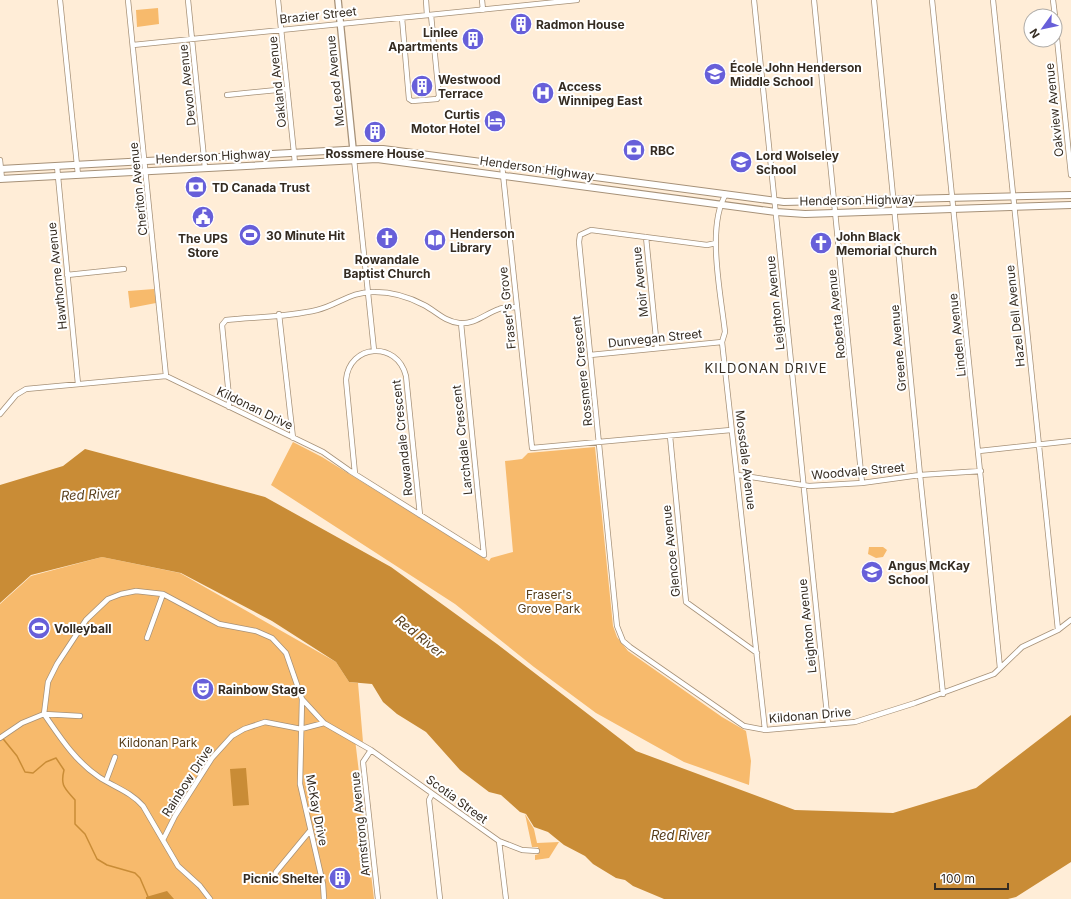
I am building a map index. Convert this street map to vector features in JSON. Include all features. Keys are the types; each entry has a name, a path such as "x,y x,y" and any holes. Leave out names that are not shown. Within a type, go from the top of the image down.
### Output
{"main road":[{"name":"Henderson Highway","path":"0,169 353,150 383,150 774,201 802,203 1071,195"},
{"path":"420,164 427,155"},
{"name":"Henderson Highway","path":"1,179 354,159 392,160 776,212 805,214 1071,205"},
{"path":"611,189 612,179"},
{"path":"670,197 671,187"}],"street":[{"path":"60,0 78,175"},
{"name":"Cheriton Avenue","path":"128,0 166,376"},
{"name":"Devon Avenue","path":"188,0 205,168"},
{"name":"Oakland Avenue","path":"278,0 295,163"},
{"name":"McLeod Avenue","path":"338,0 354,159"},
{"path":"402,18 410,99 412,101 437,99 439,96 426,0"},
{"path":"482,0 483,10"},
{"name":"Brazier Street","path":"133,45 483,10 545,2 577,0"},
{"name":"Leighton Avenue","path":"754,0 828,724"},
{"name":"Roberta Avenue","path":"814,0 862,483"},
{"name":"Greene Avenue","path":"874,0 920,475 944,694"},
{"name":"Linden Avenue","path":"932,0 1000,668"},
{"name":"Hazel Dell Avenue","path":"993,0 1058,630"},
{"name":"Oakview Avenue","path":"1058,48 1071,175"},
{"path":"227,95 287,89"},
{"path":"354,159 374,350 363,353 357,358 349,367 347,375 355,474"},
{"path":"0,160 1,179"},
{"name":"Fraser's Grove","path":"502,165 532,448 598,443"},
{"name":"Hawthorne Avenue","path":"57,166 78,384"},
{"name":"Mossdale Avenue","path":"726,194 720,204 716,243 725,332 722,342 731,430 738,475 765,730"},
{"name":"Rossmere Crescent","path":"624,641 617,626 598,443 579,242 580,235 585,231 591,230 707,245 716,243"},
{"name":"Moir Avenue","path":"646,237 657,348"},
{"path":"67,275 124,269"},
{"path":"229,408 223,322 318,310 349,296 367,292 394,293 425,305 441,318 461,323 473,322 501,309 517,307"},
{"path":"279,314 293,438"},
{"name":"Larchdale Crescent","path":"461,323 484,555"},
{"name":"Dunvegan Street","path":"590,355 722,342"},
{"name":"Rowandale Crescent","path":"374,350 385,352 394,356 401,363 405,371 420,515"},
{"path":"0,414 14,397 23,390 166,376"},
{"name":"Kildonan Drive","path":"166,376 229,408 323,452 355,474 484,555"},
{"path":"598,443 731,430"},
{"name":"Glencoe Avenue","path":"670,436 686,602 757,652"},
{"path":"979,451 1071,441"},
{"name":"Woodvale Street","path":"738,475 803,485 862,483 920,475 981,471"},
{"path":"210,899 200,886 181,870 143,806 137,799 106,781 79,761 63,743 44,714 48,682 57,664 86,620 97,608 108,599 136,591 163,594 219,624 262,632 272,638 286,653 302,699"},
{"path":"147,638 163,594"},
{"name":"Kildonan Drive","path":"624,641 630,647 744,726 765,730 855,722 944,694 994,674 1022,647 1058,630 1071,620"},
{"name":"Scotia Street","path":"302,699 324,723 371,750 499,841 522,850 537,851"},
{"name":"McKay Drive","path":"302,699 300,784 324,899"},
{"path":"0,738 22,723 44,714 80,716"},
{"name":"Rainbow Drive","path":"164,840 175,816 212,758 232,736 244,729 265,722 301,729"},
{"path":"301,729 324,723"},
{"name":"Armstrong Avenue","path":"371,750 363,762 378,899"},
{"path":"106,781 115,756"},
{"path":"432,794 429,800 440,899"},
{"path":"274,878 276,872 309,832"},
{"path":"499,841 506,899"}],"green space":[{"path":"158,8 159,24 137,27 136,10"},
{"path":"154,289 156,303 130,308 128,291"},
{"name":"Fraser's Grove Park","path":"293,442 322,457 489,561 491,558 513,552 505,461 522,459 528,453 595,447 613,626 617,637 628,651 722,717 746,731 751,761 749,785 684,762 596,713 534,667 455,604 271,485"},
{"path":"869,547 883,547 887,550 883,557 876,558 868,554"},
{"name":"Kildonan Park","path":"102,557 180,573 336,662 349,682 358,683 363,742 355,739 374,899 0,899 0,604 31,576"},
{"path":"525,814 534,829 537,843 559,842 549,858 535,860 535,855 539,854 538,847 532,847"}],"water":[{"name":"Red River","path":"85,449 265,497 391,567 497,644 636,751 795,810 893,813 976,788 1071,715 1071,862 1016,897 1008,899 664,899 633,886 625,880 616,878 593,864 585,856 564,845 548,832 534,827 526,814 520,812 501,795 489,792 460,770 426,732 397,714 383,702 372,684 349,682 336,662 272,621 181,573 102,557 31,575 0,603 0,485 63,466"},
{"path":"246,768 249,805 233,806 230,769"},
{"path":"167,891 174,899 146,899 146,897"}],"waterway":[{"path":"0,735 17,756 25,772 33,773 46,762 56,758 64,770 64,786 75,800 75,824 85,834 97,859 107,865 135,873 140,878 149,899"}],"place":[{"name":"Radmon House","path":"521,24"},
{"name":"Linlee Apartments","path":"473,39"},
{"name":"École John Henderson Middle School","path":"715,74"},
{"name":"Westwood Terrace","path":"422,86"},
{"name":"Access Winnipeg East","path":"543,93"},
{"name":"Curtis Motor Hotel","path":"495,121"},
{"name":"Rossmere House","path":"375,132"},
{"name":"RBC","path":"634,150"},
{"name":"Lord Wolseley School","path":"741,162"},
{"name":"TD Canada Trust","path":"196,187"},
{"name":"The UPS Store","path":"203,217"},
{"name":"30 Minute Hit","path":"250,235"},
{"name":"Rowandale Baptist Church","path":"387,238"},
{"name":"Henderson Library","path":"435,240"},
{"name":"John Black Memorial Church","path":"821,243"},
{"name":"Angus McKay School","path":"872,572"},
{"name":"Volleyball","path":"39,628"},
{"name":"Rainbow Stage","path":"203,689"},
{"name":"Picnic Shelter","path":"340,878"}],"district":[{"name":"KILDONAN DRIVE","path":"766,368"}]}
